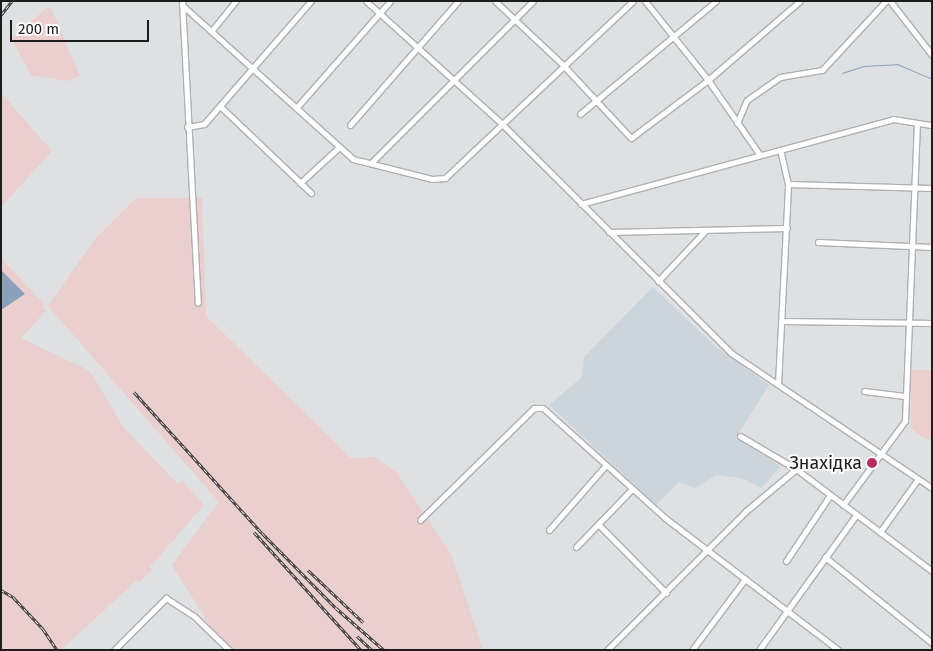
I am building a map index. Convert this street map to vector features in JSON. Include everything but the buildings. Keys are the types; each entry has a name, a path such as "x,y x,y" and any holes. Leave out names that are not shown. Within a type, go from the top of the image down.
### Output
{"street":[{"path":"212,29 236,1"},
{"path":"187,127 204,124 311,1"},
{"path":"366,1 502,124 731,353 932,488"},
{"path":"297,107 390,1"},
{"path":"350,126 458,1"},
{"path":"495,1 562,64 631,138 708,80 800,1"},
{"path":"372,163 533,1"},
{"path":"182,3 254,67 338,148 353,159 432,179 445,178 562,64 633,1"},
{"path":"644,1 708,80 760,155"},
{"path":"580,114 716,1"},
{"path":"737,123 748,100 780,78 822,70 888,1 932,55"},
{"path":"182,3 187,127 198,303"},
{"path":"220,106 311,193"},
{"path":"581,204 893,119 932,125"},
{"path":"843,505 905,421 907,322 916,187 916,123"},
{"path":"300,183 338,148"},
{"path":"778,384 784,321 788,184 780,150"},
{"path":"788,184 932,188"},
{"path":"609,232 787,228"},
{"path":"658,281 706,230"},
{"path":"818,242 932,247"},
{"path":"784,321 932,323"},
{"path":"864,391 906,396"},
{"path":"420,520 534,408 543,408 632,489 838,650"},
{"path":"740,436 796,469 932,571"},
{"path":"549,530 606,465"},
{"path":"607,650 709,551 746,511 796,469"},
{"path":"880,532 918,479"},
{"path":"576,547 632,489"},
{"path":"786,561 830,495"},
{"path":"759,650 856,515"},
{"path":"598,524 666,593"},
{"path":"825,557 932,643"},
{"path":"692,650 745,579"},
{"path":"114,650 166,598 194,616 229,650"}],"shaded area":[{"path":"47,8 51,8 80,76 67,81 31,75 11,38"},
{"path":"1,93 52,151 1,207"},
{"path":"136,198 202,198 206,316 351,458 375,457 397,473 451,554 483,650 233,650 212,629 172,565 219,502 48,306 95,239"},
{"path":"1,258 44,304 42,307 46,311 21,338 90,371 124,428 178,484 182,480 204,505 150,567 152,570 140,582 137,580 61,650 1,650"},
{"path":"653,287 717,348 769,385 736,438 781,466 761,488 741,478 717,475 694,488 679,482 656,505 549,405 582,377 584,357"},
{"path":"911,370 932,370 932,439 925,439 911,428"}],"water":[{"path":"1,270 25,294 1,310"}],"waterway":[{"path":"842,73 863,66 897,64 932,79"}],"railway":[{"path":"1,15 12,1"},
{"path":"134,392 262,533 336,608 384,650"},
{"path":"254,532 361,650"},
{"path":"308,570 363,622"},
{"path":"1,590 13,597 43,629 57,650"},
{"path":"357,636 372,650"}],"place":[{"name":"Знахідка","path":"872,463"}]}
